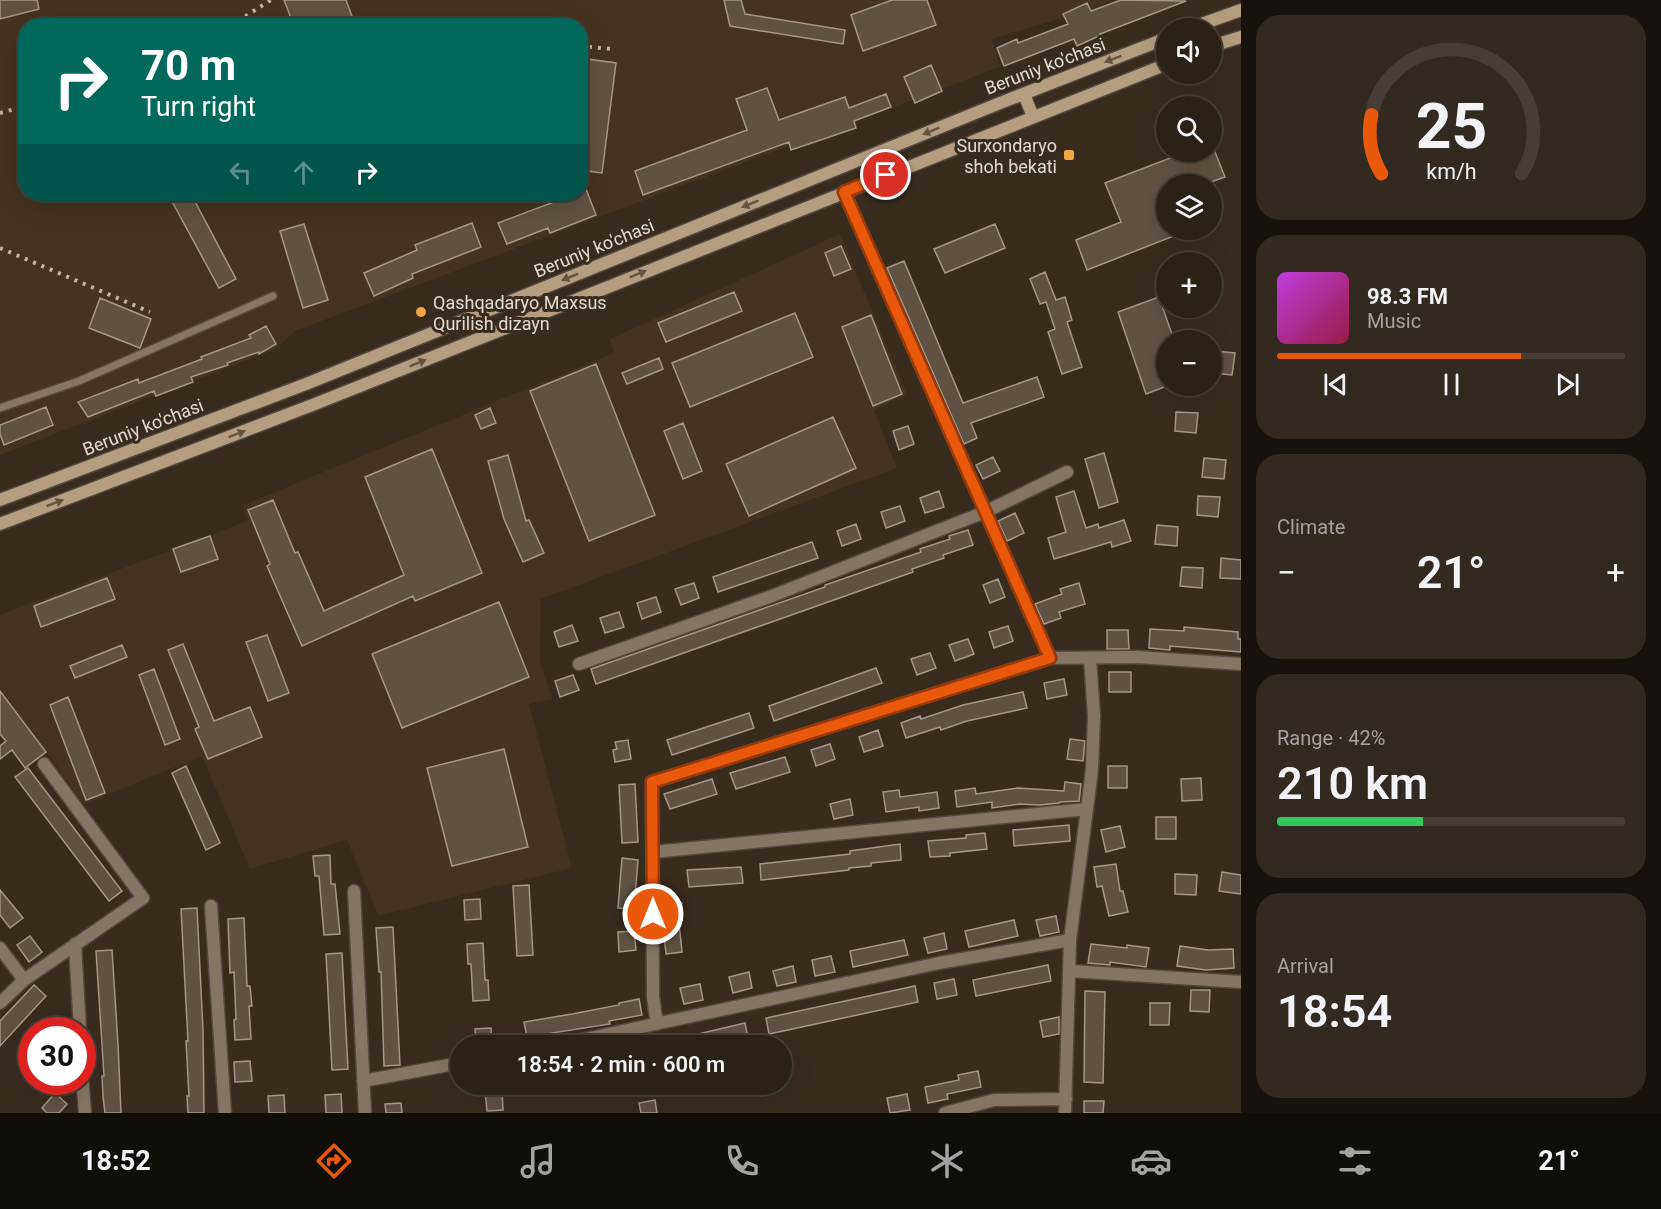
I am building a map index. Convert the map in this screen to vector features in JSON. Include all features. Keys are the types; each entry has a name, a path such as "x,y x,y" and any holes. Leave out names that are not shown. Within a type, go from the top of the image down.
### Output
{"main road":[{"path":"1227,14 1237,0"},
{"path":"1217,18 1241,10"},
{"path":"1222,43 1241,37"},
{"name":"Beruniy ko'chasi","path":"0,500 306,384 1156,42"},
{"path":"0,524 315,404 1156,68"},
{"path":"1024,94 1033,117"},
{"path":"306,384 315,404"}],"street":[{"path":"844,192 1050,658"},
{"path":"579,664 772,596 985,512 1067,472"},
{"path":"657,1024 653,997 652,782 1050,658 1137,657 1241,664"},
{"path":"1065,1113 1070,940 1092,770 1094,716 1090,659"},
{"path":"0,1003 24,980 143,898 44,764"},
{"path":"653,852 1086,809"},
{"path":"354,891 365,1113"},
{"path":"211,906 225,1113"},
{"path":"605,1035 939,963 1070,940"},
{"path":"75,944 79,1017"},
{"path":"0,948 24,980"},
{"path":"1070,971 1241,982"},
{"path":"363,1081 450,1065"},
{"path":"83,1095 83,1112"},
{"path":"945,1113 994,1100 1066,1099"}],"lane":[{"path":"0,408 79,381 273,296"}],"shaded area":[{"path":"0,0 1112,0 1090,10 992,39 1000,67 295,331 276,349 0,455"},
{"path":"840,234 907,394 874,410 897,468 541,599 540,661 552,699 529,704 572,868 378,916 347,840 250,869 202,756 84,804 0,688 0,615 247,521 243,505 614,353 610,339"}],"building":[{"path":"0,0 37,0 39,9 0,19"},
{"path":"284,0 346,0 353,18 291,18"},
{"path":"724,0 741,0 745,14 845,30 843,44 730,26"},
{"path":"892,0 927,0 936,25 863,51 851,15"},
{"path":"1121,0 1186,1 1100,34 1077,46 1074,39 1004,66 997,48 1017,39 1018,43 1068,24 1063,14 1087,3 1091,11"},
{"path":"588,59 616,63 602,173 588,171"},
{"path":"931,65 942,91 915,103 904,77"},
{"path":"767,88 779,120 845,97 849,108 886,94 891,107 854,121 856,128 791,150 789,142 643,195 635,171 747,130 736,99"},
{"path":"1160,162 1219,162 1225,177 1222,178 1222,174 1156,174 1156,240 1164,240 1087,270 1076,240 1121,222 1105,183"},
{"path":"588,194 596,215 550,233 548,228 507,244 498,223 556,201 588,201"},
{"path":"172,201 195,201 236,279 219,288"},
{"path":"472,223 481,247 412,274 413,278 374,296 364,273 417,250 415,245"},
{"path":"304,224 328,300 303,308 280,231"},
{"path":"995,224 1005,248 945,273 934,249"},
{"path":"841,246 851,269 834,276 825,253"},
{"path":"904,261 963,403 1037,377 1044,397 971,423 977,438 964,444 887,268"},
{"path":"1045,272 1056,300 1065,297 1072,320 1067,322 1082,367 1062,374 1048,332 1055,329 1046,302 1040,304 1030,279"},
{"path":"734,292 742,311 666,342 658,323"},
{"path":"100,298 151,319 140,348 89,328"},
{"path":"1156,298 1156,318 1166,318 1171,330 1156,330 1156,390 1146,394 1118,312"},
{"path":"795,313 813,357 690,407 672,363"},
{"path":"871,315 902,394 873,406 842,327"},
{"path":"266,326 276,344 259,354 259,352 191,377 193,382 156,396 154,391 88,417 78,402 138,379 139,383 202,359 201,357 251,338 249,335"},
{"path":"1222,352 1235,353 1232,375 1222,374"},
{"path":"659,358 663,369 627,384 622,373"},
{"path":"596,364 655,515 589,541 530,391"},
{"path":"46,407 53,425 4,445 0,425"},
{"path":"490,408 496,423 481,429 475,415"},
{"path":"1176,412 1198,413 1196,433 1175,431"},
{"path":"833,417 856,468 749,516 726,464"},
{"path":"683,423 702,471 683,479 664,431"},
{"path":"908,426 914,444 899,450 893,431"},
{"path":"432,449 482,573 415,601 413,596 302,646 267,566 270,564 248,510 273,500 295,553 298,552 324,611 404,575 365,477"},
{"path":"1104,453 1118,502 1099,508 1085,459"},
{"path":"508,455 526,521 529,520 544,553 523,562 504,519 488,461"},
{"path":"993,457 1000,471 983,479 976,465"},
{"path":"1204,458 1226,460 1224,479 1202,477"},
{"path":"939,491 944,507 925,513 920,498"},
{"path":"1074,491 1086,528 1098,524 1099,528 1124,520 1131,541 1112,547 1111,542 1054,559 1048,538 1066,532 1056,497"},
{"path":"1198,496 1220,497 1218,517 1197,515"},
{"path":"900,506 905,521 886,528 881,512"},
{"path":"1015,513 1024,533 1007,541 998,521"},
{"path":"856,524 861,539 842,546 837,531"},
{"path":"1157,525 1178,527 1177,546 1155,544"},
{"path":"968,530 973,545 943,555 944,558 912,569 913,572 596,684 591,669 921,552 920,549"},
{"path":"210,536 218,559 181,572 173,549"},
{"path":"812,542 818,558 718,592 713,577"},
{"path":"1221,558 1241,560 1241,579 1220,578"},
{"path":"1182,567 1203,568 1202,588 1180,586"},
{"path":"107,578 115,599 41,627 34,606"},
{"path":"998,579 1005,597 990,603 983,585"},
{"path":"694,583 699,598 681,605 675,589"},
{"path":"1079,583 1085,604 1059,612 1061,618 1044,624 1035,604 1062,594 1060,589"},
{"path":"656,597 661,612 642,619 637,603"},
{"path":"499,602 529,677 402,728 372,654"},
{"path":"619,612 624,627 605,633 600,618"},
{"path":"572,625 578,641 559,647 554,632"},
{"path":"1008,626 1013,641 994,648 989,632"},
{"path":"1184,627 1238,632 1238,639 1241,639 1241,652 1170,646 1170,650 1149,648 1150,629 1184,631"},
{"path":"1107,630 1128,630 1129,649 1107,649"},
{"path":"267,635 289,693 268,701 246,642"},
{"path":"968,639 974,654 955,661 949,645"},
{"path":"183,644 214,721 250,707 262,737 208,759 195,729 199,727 168,650"},
{"path":"122,645 127,657 75,678 70,666"},
{"path":"930,653 936,668 917,675 911,659"},
{"path":"876,668 882,683 774,721 769,706"},
{"path":"154,669 180,739 165,745 139,675"},
{"path":"1109,672 1131,672 1131,692 1109,692"},
{"path":"573,675 579,690 560,697 555,681"},
{"path":"1064,679 1067,695 1047,699 1044,683"},
{"path":"0,691 46,752 25,768 12,750 0,759 0,746 6,741 0,734"},
{"path":"1023,692 1027,708 967,721 941,730 940,727 906,738 901,723 963,705"},
{"path":"68,697 105,793 86,800 50,705"},
{"path":"749,713 754,728 672,755 667,740"},
{"path":"878,730 883,746 864,752 859,737"},
{"path":"1070,739 1085,741 1083,761 1067,759"},
{"path":"628,740 631,759 615,762 613,750 617,749 615,742"},
{"path":"830,744 835,759 816,766 811,750"},
{"path":"504,749 528,847 452,866 427,768"},
{"path":"785,757 790,772 736,789 730,773"},
{"path":"186,766 220,843 206,850 172,773"},
{"path":"1108,766 1127,766 1127,788 1108,788"},
{"path":"28,768 122,891 109,901 15,777"},
{"path":"1201,778 1202,800 1182,801 1181,779"},
{"path":"712,779 717,794 670,809 664,794"},
{"path":"1065,782 1081,784 1079,801 1040,805 1019,804 992,808 992,802 957,807 955,791 975,788 976,794 1018,788 1064,791"},
{"path":"635,784 638,842 622,843 619,785"},
{"path":"899,790 900,797 937,792 939,808 919,811 919,807 886,812 883,792"},
{"path":"850,799 853,815 834,819 830,804"},
{"path":"1156,817 1176,817 1176,839 1156,839"},
{"path":"1069,825 1070,841 1014,846 1013,830"},
{"path":"1120,826 1125,847 1106,852 1101,830"},
{"path":"985,833 987,849 930,857 928,841 966,838 966,835"},
{"path":"900,844 901,860 871,863 871,866 849,868 849,870 761,880 760,864 850,854 850,851"},
{"path":"330,855 331,884 335,884 340,934 324,935 319,876 315,876 313,856"},
{"path":"622,858 638,860 634,909 618,908"},
{"path":"1116,864 1120,891 1123,891 1128,912 1109,916 1102,886 1097,887 1094,867"},
{"path":"741,867 743,883 689,887 687,870"},
{"path":"1222,872 1241,875 1241,894 1219,891"},
{"path":"1175,874 1197,875 1196,895 1175,894"},
{"path":"529,885 533,955 517,956 513,886"},
{"path":"0,890 23,918 10,928 0,915"},
{"path":"480,899 481,919 465,920 464,900"},
{"path":"666,902 682,903 681,923 679,923 682,952 666,954 664,935"},
{"path":"197,908 203,1030 204,1113 188,1113 186,1041 188,1041 181,909"},
{"path":"1056,916 1059,932 1040,936 1036,920"},
{"path":"244,918 247,986 250,986 252,1006 249,1006 251,1039 235,1040 234,972 230,973 228,919"},
{"path":"1014,920 1018,936 969,947 965,931"},
{"path":"393,927 400,1065 384,1066 381,972 379,972 376,928"},
{"path":"634,931 636,950 619,952 618,932"},
{"path":"944,933 947,949 928,953 924,938"},
{"path":"30,936 42,952 29,962 17,945"},
{"path":"904,940 908,955 853,967 850,951"},
{"path":"483,943 485,980 488,980 489,1000 473,1001 471,964 468,964 467,944"},
{"path":"1091,944 1149,948 1146,967 1110,962 1110,965 1088,963"},
{"path":"1180,946 1208,950 1233,949 1234,968 1206,970 1177,966"},
{"path":"112,950 121,1113 105,1113 103,1096 102,1076 104,1076 96,951"},
{"path":"342,953 348,1069 332,1070 326,954"},
{"path":"831,956 835,972 815,976 812,960"},
{"path":"1048,965 1051,981 976,996 973,980"},
{"path":"793,966 796,982 777,986 773,971"},
{"path":"749,972 752,988 733,993 729,977"},
{"path":"954,979 957,995 937,999 934,983"},
{"path":"700,984 703,1000 684,1004 680,988"},
{"path":"34,985 46,996 27,1017 18,1017 18,1026 0,1046 0,1021"},
{"path":"915,986 918,1002 769,1034 766,1018"},
{"path":"1191,990 1210,990 1209,1012 1190,1011"},
{"path":"1085,991 1105,992 1103,1083 1084,1082"},
{"path":"639,999 642,1015 609,1021 610,1024 527,1035 524,1022 619,1005 619,1003"},
{"path":"1150,1003 1170,1003 1169,1025 1150,1025"},
{"path":"1059,1017 1059,1034 1043,1037 1040,1021"},
{"path":"745,1023 747,1035 698,1035"},
{"path":"491,1028 491,1035 475,1035 475,1029"},
{"path":"250,1061 252,1081 235,1082 234,1062"},
{"path":"978,1071 981,1087 947,1094 948,1099 928,1103 925,1087 959,1080 958,1075"},
{"path":"341,1094 342,1113 326,1113 325,1095"},
{"path":"907,1094 910,1110 890,1113 887,1098"},
{"path":"53,1095 57,1095 67,1104 59,1113 47,1113 42,1108"},
{"path":"284,1095 285,1113 269,1113 268,1096"},
{"path":"485,1095 502,1095 503,1110 487,1111"},
{"path":"655,1100 657,1113 641,1113 639,1103"},
{"path":"1084,1101 1104,1101 1103,1113 1084,1113"},
{"path":"401,1103 402,1113 386,1113 385,1104"}],"railway":[{"path":"243,18 271,0"},
{"path":"588,47 612,49"},
{"path":"0,113 18,108"},
{"path":"0,248 150,312"}],"place":[{"name":"Surxondaryo shoh bekati","path":"1069,155"},
{"name":"Qashqadaryo Maxsus Qurilish dizayn","path":"421,312"}],"route":[{"path":"653,914 652,782 1050,658 844,192 886,175"}]}
